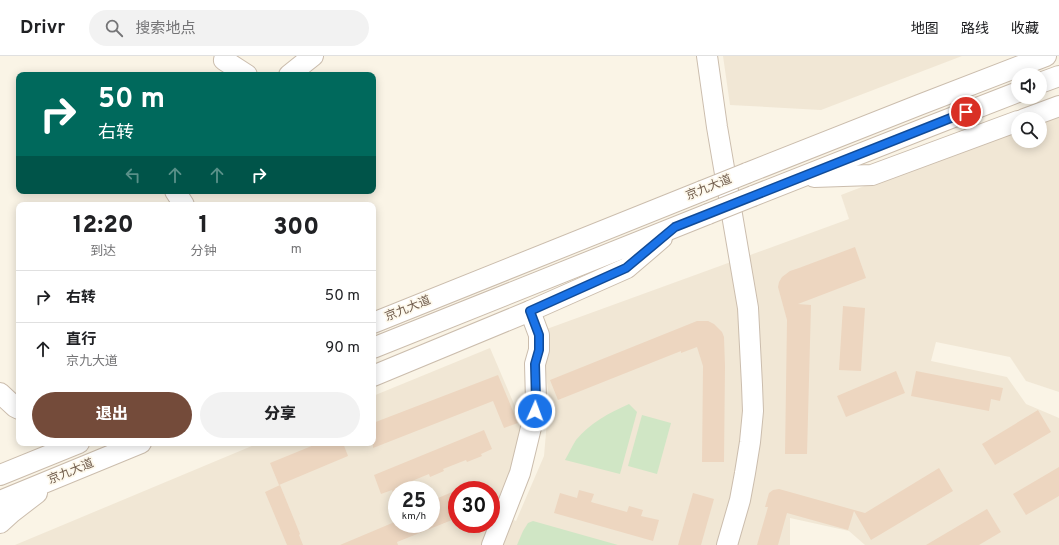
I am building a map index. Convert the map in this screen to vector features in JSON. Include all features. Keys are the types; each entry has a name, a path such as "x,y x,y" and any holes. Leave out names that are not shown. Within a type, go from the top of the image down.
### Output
{"street":[{"path":"225,56 224,60 242,72"},
{"path":"293,72 313,56"},
{"path":"707,56 717,127 748,308 752,385 753,411 750,442 740,500 727,545"},
{"name":"京九大道","path":"376,322 702,191 1046,56"},
{"path":"1047,80 1059,76"},
{"name":"京九大道","path":"376,347 1011,95"},
{"path":"1043,112 1059,106"},
{"path":"798,178 872,175 1011,124"},
{"path":"376,375 530,311 626,268 675,227"},
{"path":"492,545 520,472 535,411 535,364 539,350 539,335 530,311"},
{"path":"0,393 16,408"},
{"name":"京九大道","path":"0,475 72,446"},
{"name":"京九大道","path":"0,501 134,446"},
{"path":"0,523 29,499 66,474"}],"shaded area":[{"path":"723,56 962,56 821,110 730,105"},
{"path":"1059,111 1059,392 1026,381 1010,357 936,342 931,361 1007,377 1026,404 1059,418 1059,545 865,545 849,531 790,518 790,545 15,545 252,446 376,446 376,395 490,348 523,425 513,474 500,499 500,481 448,481 448,533 500,533 500,515 516,521 544,456 549,397 544,360 544,330 849,219 841,195 1011,130 1011,148 1047,148 1047,116"}],"green space":[{"path":"629,404 637,412 620,474 565,460 576,440 587,428 607,415"},
{"path":"642,415 671,423 657,474 628,466"},
{"path":"533,521 618,545 517,545 528,523"}],"building":[{"path":"855,247 866,278 798,304 811,305 807,454 785,454 787,320 778,287 779,282 782,277 790,271"},
{"path":"843,306 865,308 861,371 839,370"},
{"path":"697,321 708,321 714,324 722,332 724,337 724,462 702,462 703,366 697,347 681,353 681,351 558,400 550,380"},
{"path":"896,371 905,393 846,417 837,396"},
{"path":"916,371 1003,388 1000,401 991,399 989,411 911,396"},
{"path":"498,375 518,423 504,428 493,401 373,448 373,446 376,446 376,422"},
{"path":"1038,410 1051,432 995,465 982,444"},
{"path":"484,430 492,449 481,454 482,456 467,462 466,460 443,469 444,471 430,477 429,474 412,481 388,481 388,491 381,494 374,475"},
{"path":"312,446 344,446 348,456 279,485 270,463"},
{"path":"1059,467 1059,496 1026,515 1013,494"},
{"path":"939,468 953,491 871,540 854,511 848,530 787,513 778,545 757,545 768,507 765,507 769,493 773,490 779,489 865,513"},
{"path":"280,485 303,545 287,545 265,492"},
{"path":"579,490 594,494 591,502 627,512 629,506 643,510 641,516 659,520 653,541 554,513 560,493 577,498"},
{"path":"693,493 714,499 701,545 678,545"},
{"path":"448,494 448,522 440,525 440,497"},
{"path":"987,509 1001,532 979,545 926,545"},
{"path":"388,525 388,533 420,533 397,542 398,545 340,545"}],"route":[{"path":"535,411 535,364 539,350 539,335 530,311 626,268 675,227 966,112"}]}
